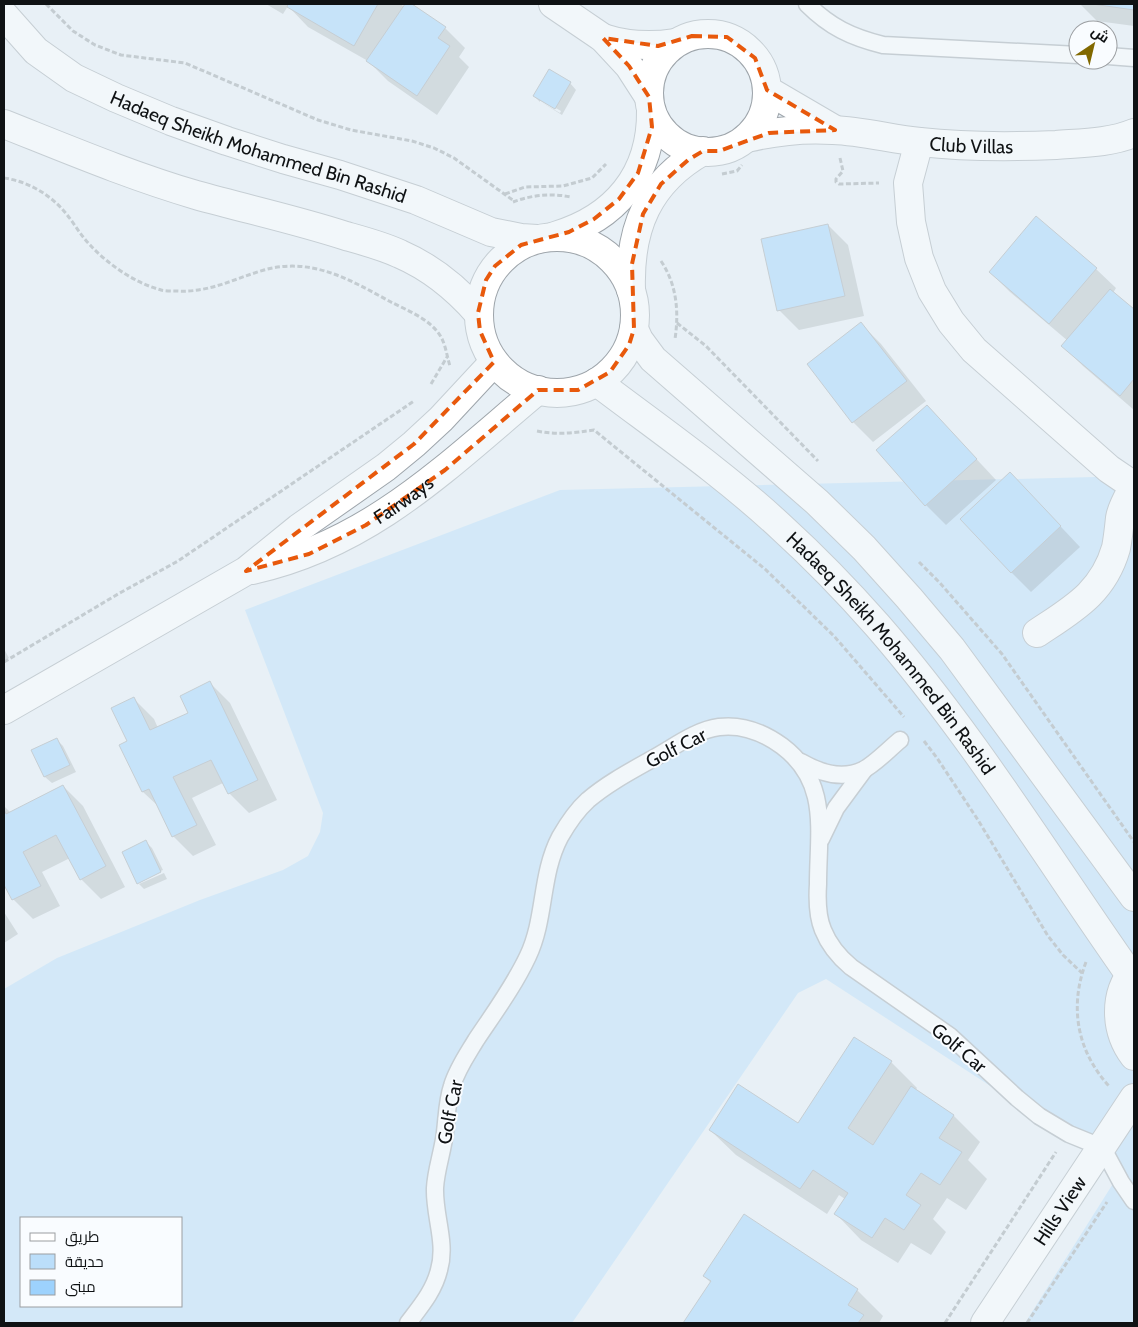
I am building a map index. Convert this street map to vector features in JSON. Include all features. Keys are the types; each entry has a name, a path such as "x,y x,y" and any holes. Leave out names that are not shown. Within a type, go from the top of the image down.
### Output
{"street":[{"path":"552,4 603,38 629,66 650,104 659,126 672,139 686,148 719,151 734,146 747,138 758,124 765,108 767,90 764,73 755,58 743,45 727,37 710,34 692,36 675,43 658,46 621,44 603,38"},
{"name":"Hadaeq Sheikh Mohammed Bin Rashid","path":"4,15 36,51 74,78 171,121 227,141 416,200 492,232 546,238"},
{"path":"546,238 571,238 587,242 602,251 624,275 631,290 635,310 634,329 629,345 621,360 610,372 597,382 578,390 558,393 538,390 521,384 506,375 494,362 480,330 478,313 486,280 495,266 507,254 521,245 546,238 569,232 594,219 619,199 629,187 638,173 649,143 652,127 650,81 654,66 675,43"},
{"path":"767,90 835,130"},
{"path":"4,124 196,195 300,222 378,245 401,255 444,281 478,313"},
{"path":"747,138 791,130 835,130"},
{"name":"Club Villas","path":"835,130 919,142 966,146 1014,147 1121,142 1134,133"},
{"path":"919,142 908,183 911,222 919,258 932,291 951,322 974,350 1108,469 1134,486 1120,516 1116,547 1104,577 1095,590 1082,603 1037,634"},
{"path":"631,290 634,248 643,214 651,198 674,171 703,151"},
{"path":"634,329 642,345 653,359 817,502 864,548 909,598 952,649 1134,897"},
{"name":"Fairways","path":"4,710 246,571 299,528 407,450 441,419 494,362"},
{"name":"Hadaeq Sheikh Mohammed Bin Rashid","path":"597,382 675,440 781,526 830,574 876,624 962,730 1132,973"},
{"name":"Fairways","path":"246,571 278,564 309,554 338,541 366,525 438,476 538,390"},
{"path":"1132,973 1123,989 1119,1004 1118,1020 1122,1036 1134,1056"},
{"name":"Hills View","path":"985,1323 1134,1098"}],"lane":[{"path":"807,4 837,29 859,39 883,45 1068,54"},
{"path":"1118,57 1134,58"},
{"name":"Golf Car","path":"408,1323 434,1285 442,1260 435,1188 446,1131 447,1108 453,1084 463,1062 516,977 535,941 551,858 560,838 586,802 604,787 701,732 718,727 736,727 760,733 782,746 800,762 809,777 816,793 819,810 819,916 823,930 840,957 851,967 950,1036 1039,1116 1068,1134 1101,1148"},
{"path":"818,848 825,828 836,808 864,770 900,740"},
{"path":"800,762 815,770 831,775 848,774 864,770"},
{"path":"1101,1148 1134,1201"}],"path":[{"path":"46,4 73,30 96,45 121,55 185,63 318,120 351,130 412,141 434,148 454,158 514,201"},
{"path":"839,157 843,171 836,179 836,182 839,184 908,183"},
{"path":"505,194 526,187 563,186 592,178 613,158"},
{"path":"718,174 737,172 742,164"},
{"path":"4,178 22,182 51,198 63,210 91,246 109,262 134,279 162,290 192,292 222,285 264,270 288,267 313,268 336,274 421,318 436,329 442,339 453,375 466,392"},
{"path":"663,254 663,264"},
{"path":"428,387 447,356"},
{"path":"4,662 118,594 178,561 417,399"},
{"path":"503,419 524,428 547,433 571,434 594,430 765,568 834,636 908,721"},
{"path":"920,736 978,820 1048,936 1063,955 1082,973"},
{"path":"945,1323 1068,1134"},
{"path":"1027,1323 1121,1182"}],"highlighted area":[{"path":"692,36 727,37 755,58 767,90 835,130 769,133 719,151 703,151 688,160 661,184 643,214 632,264 634,329 629,345 610,372 578,390 538,390 445,470 366,525 309,554 246,571 414,444 494,362 480,331 478,313 486,280 495,266 521,245 569,232 594,219 619,199 638,173 652,127 649,97 629,66 603,38 658,46"}],"green space":[{"path":"1134,476 1134,1323 1025,1323 1121,1171 826,979 798,993 572,1323 4,1323 4,989 57,958 200,900 283,870 308,856 320,832 323,813 245,610 560,490"}],"building":[{"path":"288,4 378,4 354,46 287,7"},
{"path":"405,4 412,4 446,27 438,38 450,46 417,96 366,61"},
{"path":"1092,4 1134,4 1134,10"},
{"path":"549,69 571,82 555,109 533,96"},
{"path":"1036,216 1097,268 1049,324 989,272"},
{"path":"828,224 845,296 777,311 761,239"},
{"path":"1110,289 1134,309 1134,379 1120,396 1061,346"},
{"path":"861,322 907,381 852,423 807,364"},
{"path":"927,405 977,459 925,506 876,450"},
{"path":"1010,472 1061,526 1011,573 960,519"},
{"path":"210,681 258,780 228,794 211,760 173,777 197,825 172,837 149,789 142,792 119,745 127,741 111,708 134,697 150,730 188,713 180,696"},
{"path":"57,738 70,765 44,777 31,750"},
{"path":"63,785 106,866 80,880 56,835 23,852 41,886 12,900 4,885 4,809 6,814"},
{"path":"146,840 161,872 137,884 122,852"},
{"path":"854,1037 892,1061 848,1128 873,1145 911,1086 954,1115 939,1138 962,1152 940,1185 921,1173 906,1195 921,1205 904,1230 885,1218 872,1238 834,1214 848,1193 813,1170 800,1189 709,1130 738,1084 798,1123"},
{"path":"744,1214 858,1289 848,1305 864,1315 858,1323 683,1323 711,1281 703,1276"}]}
